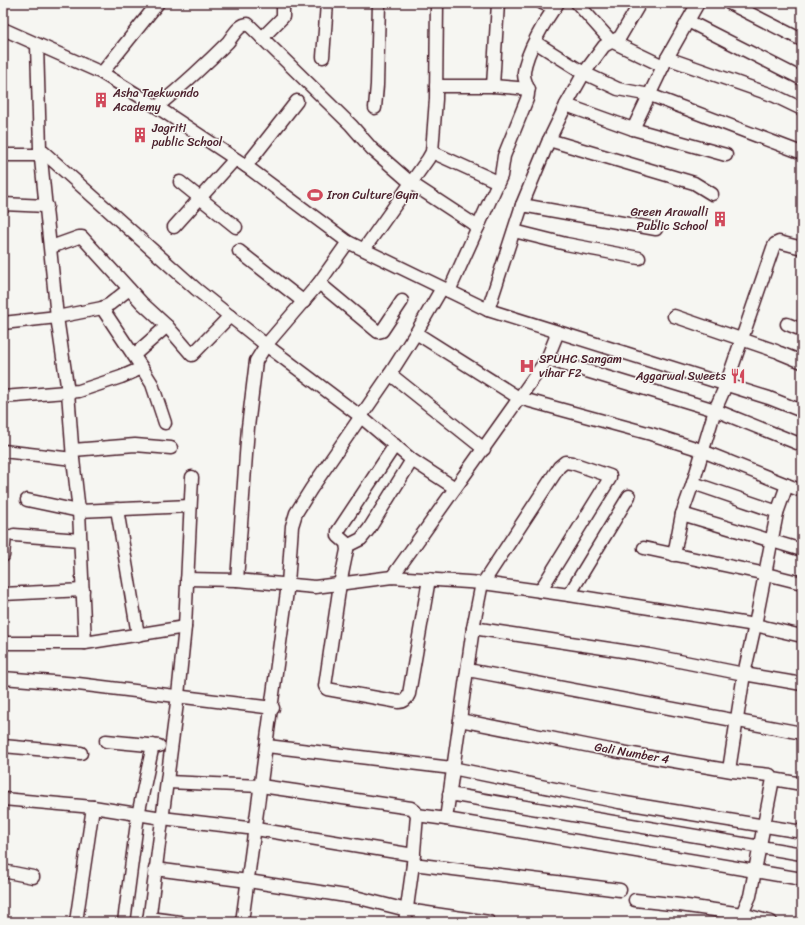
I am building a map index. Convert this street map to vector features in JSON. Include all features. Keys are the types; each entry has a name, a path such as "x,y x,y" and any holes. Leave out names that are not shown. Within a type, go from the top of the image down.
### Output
{"street":[{"path":"102,73 158,3"},
{"path":"262,38 283,17 283,3"},
{"path":"322,57 327,3"},
{"path":"375,108 379,3"},
{"path":"364,249 432,152 436,98 437,3"},
{"path":"493,86 498,3"},
{"path":"242,922 262,786 288,584 294,517 311,489 446,290 478,226 501,176 504,156 527,99 529,89 524,78 526,61 535,42 557,5 542,3"},
{"path":"577,3 611,41 665,62 775,96 802,109"},
{"path":"488,310 522,205 549,140 566,105 584,72 604,46 611,41 618,39 640,3"},
{"path":"633,129 665,62 698,3"},
{"path":"729,3 802,40"},
{"path":"688,21 802,79"},
{"path":"157,107 192,78 229,41 242,25 248,24 351,125 372,149 411,183 478,226"},
{"path":"3,29 102,73 157,107 246,166 348,242 446,290 488,310 769,398 802,411"},
{"path":"535,42 584,72 618,89 650,95 802,153"},
{"path":"37,45 40,152 58,317 68,392 79,511 85,642"},
{"path":"436,86 493,86 529,89"},
{"path":"246,166 297,101"},
{"path":"566,105 633,129 726,155"},
{"path":"549,140 694,183 712,194"},
{"path":"3,155 40,152 186,281 266,345 360,416 412,460 455,488"},
{"path":"432,152 498,182"},
{"path":"174,227 235,159"},
{"path":"180,182 236,228"},
{"path":"3,204 47,206"},
{"path":"522,205 656,229"},
{"path":"514,232 639,258"},
{"path":"51,247 82,237 142,303 167,326 192,355 230,316"},
{"path":"237,580 248,427 256,362 266,345 304,302 348,242"},
{"path":"674,555 682,514 715,410 726,385 775,244 779,242 801,246"},
{"path":"239,251 304,302"},
{"path":"319,283 378,332 382,331 402,301"},
{"path":"3,323 58,317 102,308 110,304 129,289"},
{"path":"102,308 142,368 156,395 165,424"},
{"path":"674,316 778,352 802,362"},
{"path":"787,324 802,330"},
{"path":"134,355 167,326"},
{"path":"392,577 547,359 558,332"},
{"path":"416,333 519,398 651,434 702,451 802,491"},
{"path":"547,359 715,410 802,445"},
{"path":"3,397 68,392 92,387 142,368"},
{"path":"390,374 484,448"},
{"path":"3,452 73,454 135,445 170,448"},
{"path":"347,546 338,536 338,531 395,445"},
{"path":"347,546 361,539 369,529 412,460"},
{"path":"446,819 473,628 483,583 559,467 565,462 572,462 610,476 540,591"},
{"path":"180,922 149,920 178,695 185,627 192,476"},
{"path":"693,483 775,511 777,513"},
{"path":"729,770 744,674 766,574 777,513 787,485"},
{"path":"569,595 629,496"},
{"path":"27,500 79,511 190,506"},
{"path":"118,509 138,635"},
{"path":"682,514 771,542 802,550"},
{"path":"3,556 9,535 80,540"},
{"path":"347,546 325,686 326,689 402,702 406,699 409,694 429,579"},
{"path":"644,548 802,583"},
{"path":"187,579 237,580 316,587 392,577 483,583 569,595 755,625 802,636"},
{"path":"3,594 83,590"},
{"path":"3,643 85,642 185,627"},
{"path":"473,628 649,655 802,684"},
{"path":"468,670 802,733"},
{"path":"3,678 78,684 178,695 272,708"},
{"name":"Gali Number 4","path":"460,720 615,751 729,770 770,775 773,778 802,784"},
{"path":"106,740 170,748"},
{"path":"124,922 138,815 153,745"},
{"path":"3,746 81,753"},
{"path":"267,746 452,768 619,802 802,832"},
{"path":"741,917 750,896 773,778"},
{"path":"167,782 262,786 399,805 411,808 417,815 414,860 406,916"},
{"path":"449,794 802,854"},
{"path":"3,798 93,807 138,815 256,829 414,860 620,890"},
{"path":"76,922 93,807"},
{"path":"417,815 802,879"},
{"path":"156,869 359,898 406,916 489,922"},
{"path":"3,871 33,877"},
{"path":"636,900 680,905 741,917 755,917 771,922"}],"place":[{"name":"Asha Taekwondo Academy","path":"101,100"},
{"name":"Jagriti public School","path":"140,135"},
{"name":"Iron Culture Gym","path":"315,195"},
{"name":"Green Arawalli Public School","path":"720,219"},
{"name":"SPUHC Sangam vihar F2","path":"527,366"},
{"name":"Aggarwal Sweets","path":"738,376"}]}
